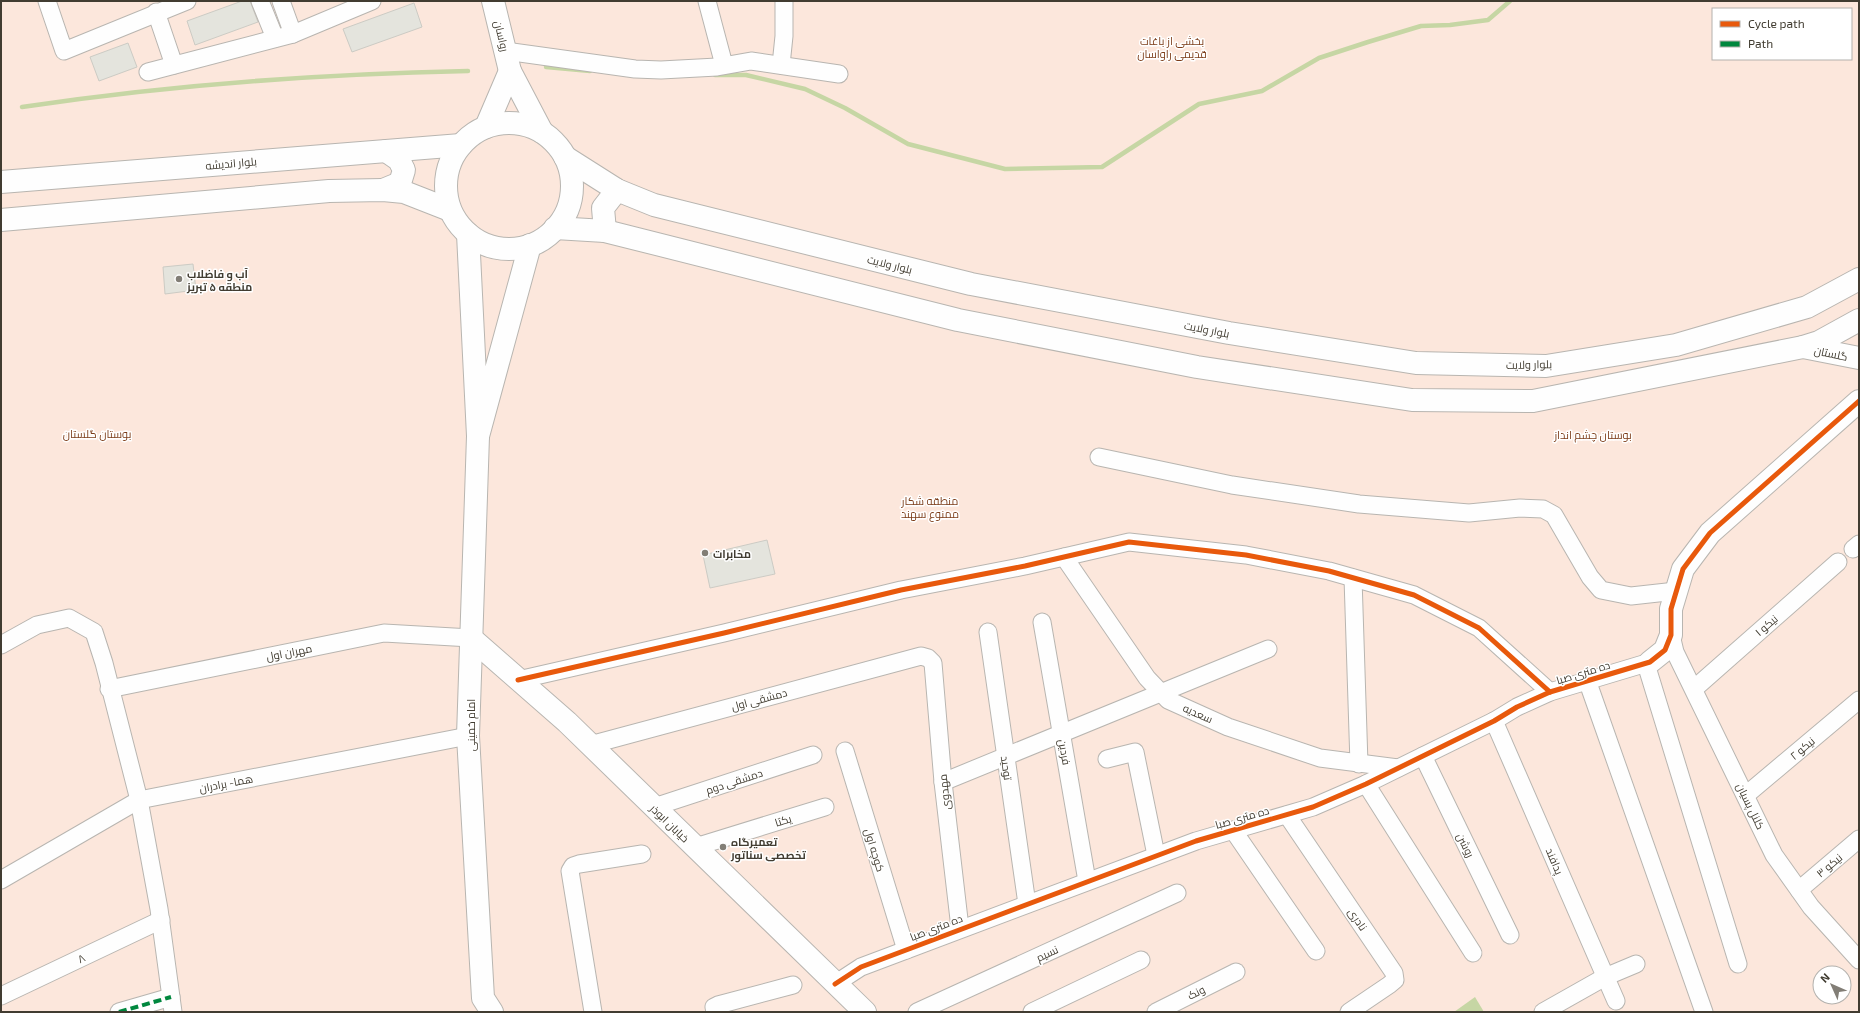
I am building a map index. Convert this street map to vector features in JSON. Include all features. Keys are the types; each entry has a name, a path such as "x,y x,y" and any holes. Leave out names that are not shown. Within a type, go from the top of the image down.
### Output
{"main road":[{"name":"رواسان","path":"493,1 510,72 542,132"},
{"path":"486,127 510,72"},
{"path":"511,123 524,124 542,132 555,143 566,157 571,176 571,194 566,212 555,228 530,245 508,249 487,245 468,234 458,223 450,210 446,194 446,176 451,160 460,145 472,134 486,127 511,123"},
{"name":"بلوار اندیشه","path":"1,182 460,145"},
{"path":"383,190 400,183 404,170 398,160 386,151"},
{"name":"بلوار ولایت","path":"566,157 617,190 654,205 971,284 1229,333 1416,363 1546,366 1676,345 1807,307 1859,279"},
{"path":"1,220 329,191 383,190 404,192 450,210"},
{"path":"605,231 602,208 617,190"},
{"path":"555,228 605,231 958,320 1197,367 1412,400 1533,401 1803,347 1819,342 1856,326"},
{"path":"468,234 478,436"},
{"path":"478,436 530,245"},
{"name":"گلستان","path":"1803,347 1859,358"},
{"path":"1648,663 1665,650 1671,635 1671,609 1683,569 1710,533 1859,402"},
{"name":"امام خمینی","path":"478,436 468,736 486,1007"},
{"name":"خیابان ابوذر","path":"471,638 590,745 864,1012"}],"street":[{"path":"47,1 64,51 156,12 187,1"},
{"path":"260,1 275,38"},
{"path":"281,1 293,34"},
{"path":"148,72 293,34 372,1"},
{"path":"707,1 724,65"},
{"path":"781,65 784,1"},
{"path":"156,12 174,66"},
{"path":"505,51 635,69 661,70 724,65 751,61 839,74"},
{"path":"1098,458 1232,485 1359,504 1470,513 1520,508 1543,509 1554,515 1590,577 1601,590 1631,596 1676,591"},
{"path":"518,680 724,633 901,590 1064,557 1129,542 1246,555 1329,571 1414,595 1479,628 1550,692"},
{"name":"سعدیه","path":"1064,557 1147,678 1168,700 1228,727 1320,758 1398,768"},
{"name":"نیکو ۱","path":"1695,688 1838,562"},
{"path":"1353,578 1359,764"},
{"path":"1,645 37,625 68,618 94,632 104,662 109,689 139,800 161,920 172,1005 119,1012"},
{"name":"فردین","path":"1042,622 1087,881"},
{"name":"توحید","path":"988,632 1027,904"},
{"name":"مهران اول","path":"109,689 384,633 471,638"},
{"name":"کلنل پسیان","path":"1671,635 1675,652 1695,688 1774,855 1811,907 1859,960"},
{"path":"943,782 1268,649"},
{"name":"دمشقی اول","path":"590,745 921,656 928,658"},
{"name":"مهدوی","path":"928,658 933,663 943,782 960,928"},
{"path":"1648,663 1738,964"},
{"name":"ده متری صبا","path":"835,984 862,967 960,928 1156,855 1196,841 1314,807 1366,784 1494,721 1517,707 1550,692 1648,663"},
{"path":"1587,680 1704,1012"},
{"name":"نیکو ۲","path":"1746,795 1859,700"},
{"name":"پدافند","path":"1494,721 1616,1001"},
{"name":"هما- برادران","path":"1,880 139,800 468,736"},
{"name":"کوچه اول","path":"845,751 906,950"},
{"path":"1107,759 1135,752 1156,855"},
{"name":"دمشقی دوم","path":"654,807 813,755"},
{"name":"روشن","path":"1423,756 1510,935"},
{"path":"1366,784 1473,953"},
{"name":"یکتا","path":"695,847 825,807"},
{"name":"نادری","path":"1286,814 1394,973 1394,980 1389,985 1349,1012"},
{"path":"1233,830 1316,950"},
{"name":"نیکو ۳","path":"1799,890 1859,839"},
{"path":"592,1012 570,872 573,866 579,864 642,854"},
{"name":"نسیم","path":"917,1012 1177,893"},
{"name":"۸","path":"1,996 161,920"},
{"path":"1032,1012 1141,960"},
{"path":"1543,1012 1605,977 1636,964"},
{"name":"ونک","path":"1156,1012 1236,972"},
{"path":"715,1012 714,1007 718,1005 792,985"}],"green space":[{"name":"منطقه شکار ممنوع سهند","path":"1,1 1859,1 1859,1012 1,1012"}],"shaded area":[{"path":"1475,997 1484,1012 1454,1012"}],"building":[{"path":"242,1 250,1 258,22 195,45 187,21"},
{"path":"414,3 422,27 352,52 343,29"},
{"path":"128,43 137,67 99,81 90,57"},
{"name":"آب و فاضلاب منطقه ۵ تبریز","path":"193,264 196,290 165,294 163,267"},
{"path":"767,540 775,574 710,588 703,555"}],"waterway":[{"path":"715,75 746,75 805,89 845,108 908,144 1005,169 1102,167 1199,104 1262,91 1319,58 1421,26 1450,25 1488,20 1510,1"},
{"path":"546,67 590,71"},
{"path":"22,107 77,99 244,82 356,75 468,71"}],"marked path":[{"path":"119,1012 171,997"}],"cycle path":[{"path":"835,984 861,967 1196,841 1313,807 1366,784 1494,721 1517,707 1550,692 1650,662 1665,650 1671,635 1671,609 1683,569 1710,533 1859,401"},
{"path":"518,680 724,633 901,590 1025,566 1129,542 1246,555 1329,571 1414,595 1479,628 1550,692"}],"place":[{"name":"آب و فاضلاب منطقه ۵ تبریز","path":"179,279"},
{"name":"مخابرات","path":"705,553"},
{"name":"تعمیرگاه تخصصی سناتور","path":"723,847"}],"park label":[{"name":"بخشی از باغات قدیمی راواسان","path":"1172,46"},
{"name":"بوستان گلستان","path":"97,433"},
{"name":"بوستان چشم انداز","path":"1593,434"}]}
